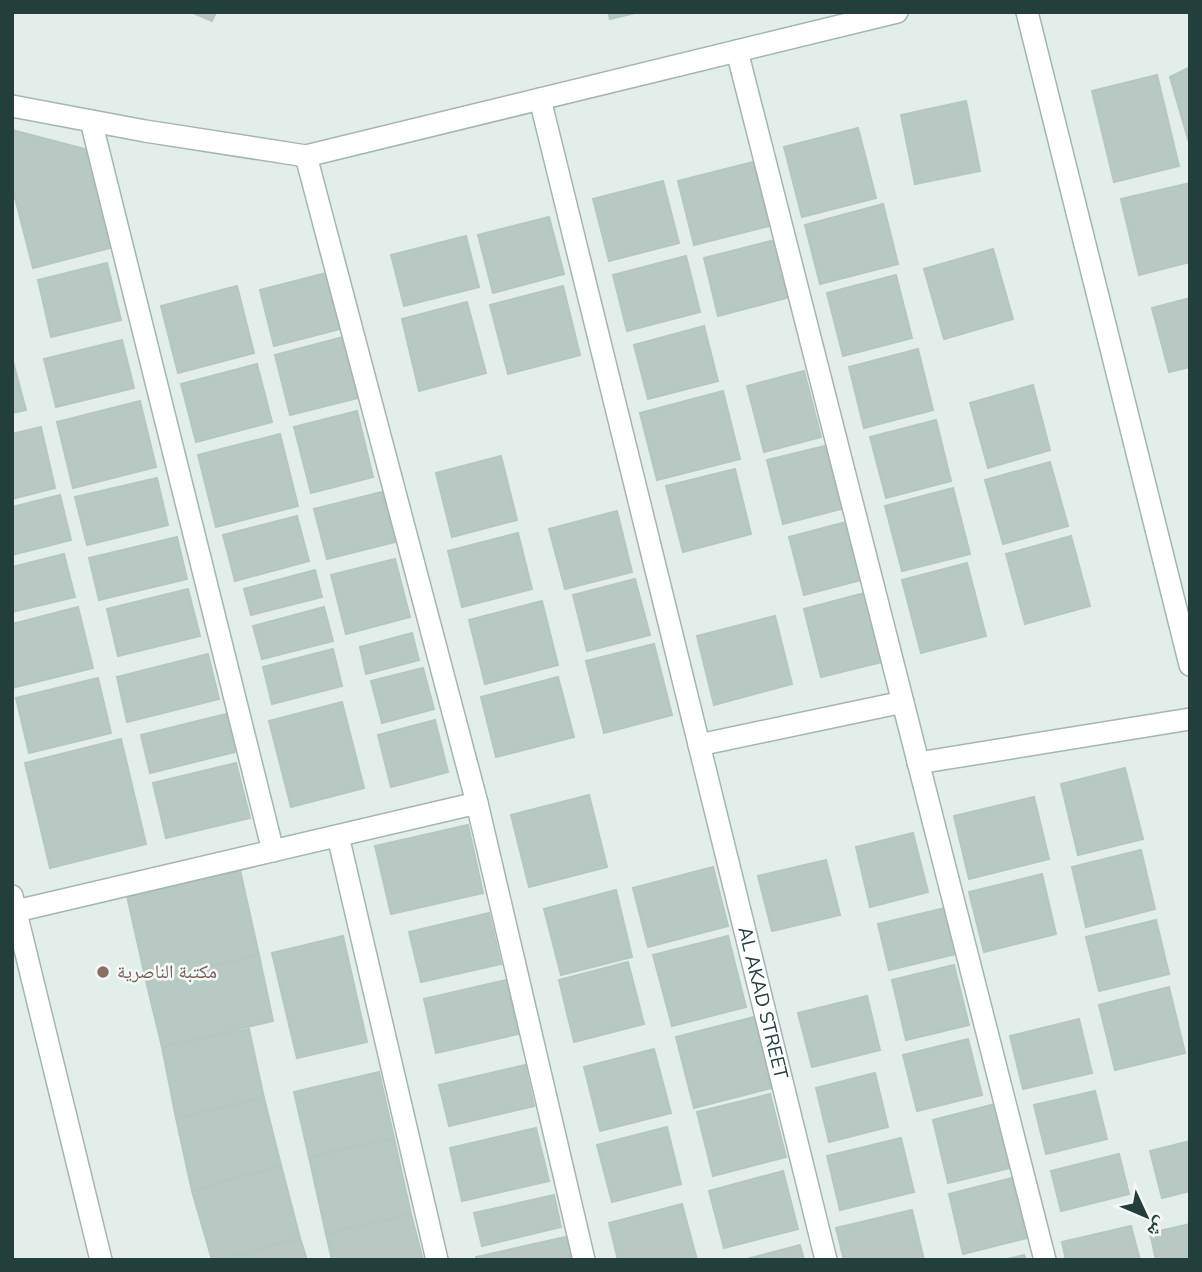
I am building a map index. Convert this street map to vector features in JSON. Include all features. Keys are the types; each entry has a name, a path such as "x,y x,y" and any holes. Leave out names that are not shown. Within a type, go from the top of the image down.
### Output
{"street":[{"path":"12,106 306,156 897,12"},
{"path":"1027,12 1190,665"},
{"path":"737,51 1045,1260"},
{"name":"AL AKAD STREET","path":"540,99 827,1260"},
{"path":"91,121 273,851"},
{"path":"306,156 477,803 584,1260"},
{"path":"699,745 903,702"},
{"path":"918,763 1190,719"},
{"path":"101,1260 14,907 273,851 477,803"},
{"path":"338,836 437,1260"}],"building":[{"path":"191,12 216,12 212,21"},
{"path":"608,12 639,12 610,19"},
{"path":"1190,67 1190,146 1170,77"},
{"path":"1157,75 1179,166 1114,182 1092,91"},
{"path":"966,101 980,171 915,184 901,115"},
{"path":"858,128 876,198 802,217 784,147"},
{"path":"12,130 85,149 110,248 33,268 12,186"},
{"path":"753,162 769,226 694,245 678,181"},
{"path":"663,181 679,243 609,261 593,199"},
{"path":"1190,183 1190,262 1139,275 1121,199"},
{"path":"883,204 898,264 820,284 805,225"},
{"path":"549,217 564,274 493,293 478,235"},
{"path":"466,236 479,287 404,306 391,255"},
{"path":"775,240 790,297 718,316 704,258"},
{"path":"993,249 1013,319 944,339 924,269"},
{"path":"686,256 700,312 627,331 613,275"},
{"path":"107,263 121,320 51,337 38,280"},
{"path":"326,273 340,329 274,346 260,290"},
{"path":"896,275 912,338 843,356 827,293"},
{"path":"237,286 254,353 178,373 161,306"},
{"path":"563,286 580,355 508,374 490,305"},
{"path":"1190,298 1190,367 1169,372 1152,308"},
{"path":"467,302 486,373 419,391 402,319"},
{"path":"704,326 718,381 648,399 634,345"},
{"path":"343,337 358,398 290,415 275,355"},
{"path":"122,340 134,388 56,407 44,359"},
{"path":"918,349 933,410 864,428 849,367"},
{"path":"12,358 26,410 12,413"},
{"path":"257,364 272,422 196,442 181,384"},
{"path":"804,371 821,437 764,452 747,386"},
{"path":"1033,385 1050,450 988,468 970,403"},
{"path":"723,391 740,459 657,480 640,413"},
{"path":"140,401 156,467 73,488 57,422"},
{"path":"357,411 373,477 311,493 294,427"},
{"path":"936,420 951,481 886,498 870,437"},
{"path":"41,427 55,488 12,499 12,434"},
{"path":"280,434 298,506 216,527 198,455"},
{"path":"825,446 841,509 783,524 767,460"},
{"path":"501,456 517,520 452,537 436,473"},
{"path":"1050,462 1068,526 1003,544 985,480"},
{"path":"735,469 751,534 683,552 666,486"},
{"path":"157,478 168,525 87,545 75,497"},
{"path":"953,488 970,554 902,571 885,506"},
{"path":"382,492 395,542 327,559 314,509"},
{"path":"60,495 71,540 12,555 12,507"},
{"path":"617,511 632,572 565,589 549,529"},
{"path":"297,516 309,561 235,581 223,535"},
{"path":"846,522 861,580 804,595 789,537"},
{"path":"518,533 532,589 462,607 448,551"},
{"path":"1071,536 1090,606 1025,624 1006,554"},
{"path":"177,537 187,579 99,600 89,558"},
{"path":"64,554 75,597 12,612 12,567"},
{"path":"395,559 410,617 346,634 331,575"},
{"path":"967,563 986,636 921,653 902,580"},
{"path":"315,570 322,597 251,615 244,589"},
{"path":"635,579 650,635 587,651 573,595"},
{"path":"188,589 200,636 118,656 107,609"},
{"path":"868,592 886,661 821,677 804,609"},
{"path":"542,601 558,665 485,684 469,620"},
{"path":"78,607 93,668 12,688 12,624"},
{"path":"324,607 333,641 262,659 253,626"},
{"path":"775,616 792,684 714,705 697,636"},
{"path":"412,633 419,660 366,674 360,647"},
{"path":"654,644 672,715 604,733 586,661"},
{"path":"333,649 342,686 272,704 263,667"},
{"path":"208,654 219,699 127,722 117,677"},
{"path":"423,668 434,709 382,723 371,681"},
{"path":"558,677 574,737 496,757 481,697"},
{"path":"98,678 111,733 29,753 16,698"},
{"path":"342,702 364,788 291,807 269,721"},
{"path":"226,714 235,752 150,773 141,735"},
{"path":"435,720 448,772 391,787 378,735"},
{"path":"121,739 146,844 50,868 25,763"},
{"path":"236,763 250,818 166,838 153,783"},
{"path":"1125,768 1143,839 1078,855 1061,784"},
{"path":"589,795 607,867 529,887 511,815"},
{"path":"1034,797 1049,859 969,879 954,816"},
{"path":"468,825 483,893 391,914 375,846"},
{"path":"913,833 928,892 870,907 856,847"},
{"path":"1141,850 1155,909 1086,927 1072,867"},
{"path":"826,860 840,915 772,931 758,876"},
{"path":"713,867 728,926 648,947 633,888"},
{"path":"240,870 259,955 146,981 127,896"},
{"path":"1042,874 1056,934 984,952 969,892"},
{"path":"616,890 632,957 561,975 544,909"},
{"path":"945,908 956,954 889,970 878,924"},
{"path":"489,913 501,964 421,982 409,932"},
{"path":"1156,920 1169,974 1099,991 1086,937"},
{"path":"343,936 367,1042 297,1058 272,953"},
{"path":"728,936 746,1007 672,1026 653,955"},
{"path":"259,955 273,1021 162,1047 146,981"},
{"path":"628,962 644,1024 574,1042 559,980"},
{"path":"954,965 969,1025 906,1040 892,980"},
{"path":"506,980 518,1034 436,1053 424,999"},
{"path":"1169,987 1185,1053 1115,1070 1099,1005"},
{"path":"867,996 880,1050 812,1067 798,1013"},
{"path":"754,1017 772,1088 694,1108 676,1037"},
{"path":"1079,1019 1092,1073 1023,1089 1010,1036"},
{"path":"249,1029 264,1098 176,1118 162,1047"},
{"path":"968,1039 982,1095 917,1111 903,1055"},
{"path":"654,1049 671,1113 600,1131 584,1067"},
{"path":"525,1065 534,1106 449,1126 439,1085"},
{"path":"379,1072 394,1138 309,1157 294,1092"},
{"path":"875,1073 888,1127 829,1142 816,1088"},
{"path":"1095,1091 1107,1139 1046,1154 1034,1105"},
{"path":"770,1094 786,1157 713,1176 697,1112"},
{"path":"264,1098 281,1165 192,1191 176,1118"},
{"path":"995,1104 1010,1168 948,1183 933,1120"},
{"path":"667,1127 681,1184 612,1202 597,1145"},
{"path":"536,1128 549,1181 462,1201 450,1148"},
{"path":"394,1138 411,1214 326,1234 309,1157"},
{"path":"901,1138 914,1192 840,1210 827,1156"},
{"path":"1190,1141 1190,1191 1162,1198 1150,1151"},
{"path":"1119,1154 1129,1194 1061,1211 1051,1171"},
{"path":"281,1165 300,1238 212,1260 192,1191"},
{"path":"783,1171 798,1229 724,1248 709,1191"},
{"path":"1012,1178 1027,1238 963,1254 949,1194"},
{"path":"554,1195 561,1227 482,1246 474,1213"},
{"path":"682,1204 697,1260 618,1260 609,1223"},
{"path":"912,1210 924,1260 844,1260 836,1228"},
{"path":"411,1214 423,1260 332,1260 326,1234"},
{"path":"1190,1224 1190,1260 1156,1260 1150,1233"},
{"path":"1131,1226 1140,1260 1066,1260 1062,1242"},
{"path":"570,1236 576,1260 476,1260 476,1257"},
{"path":"300,1238 307,1260 220,1260"},
{"path":"800,1245 804,1260 743,1260"},
{"path":"1024,1255 1026,1260 1003,1260"}],"place":[{"name":"مكتبة الناصرية","path":"103,972"}]}
